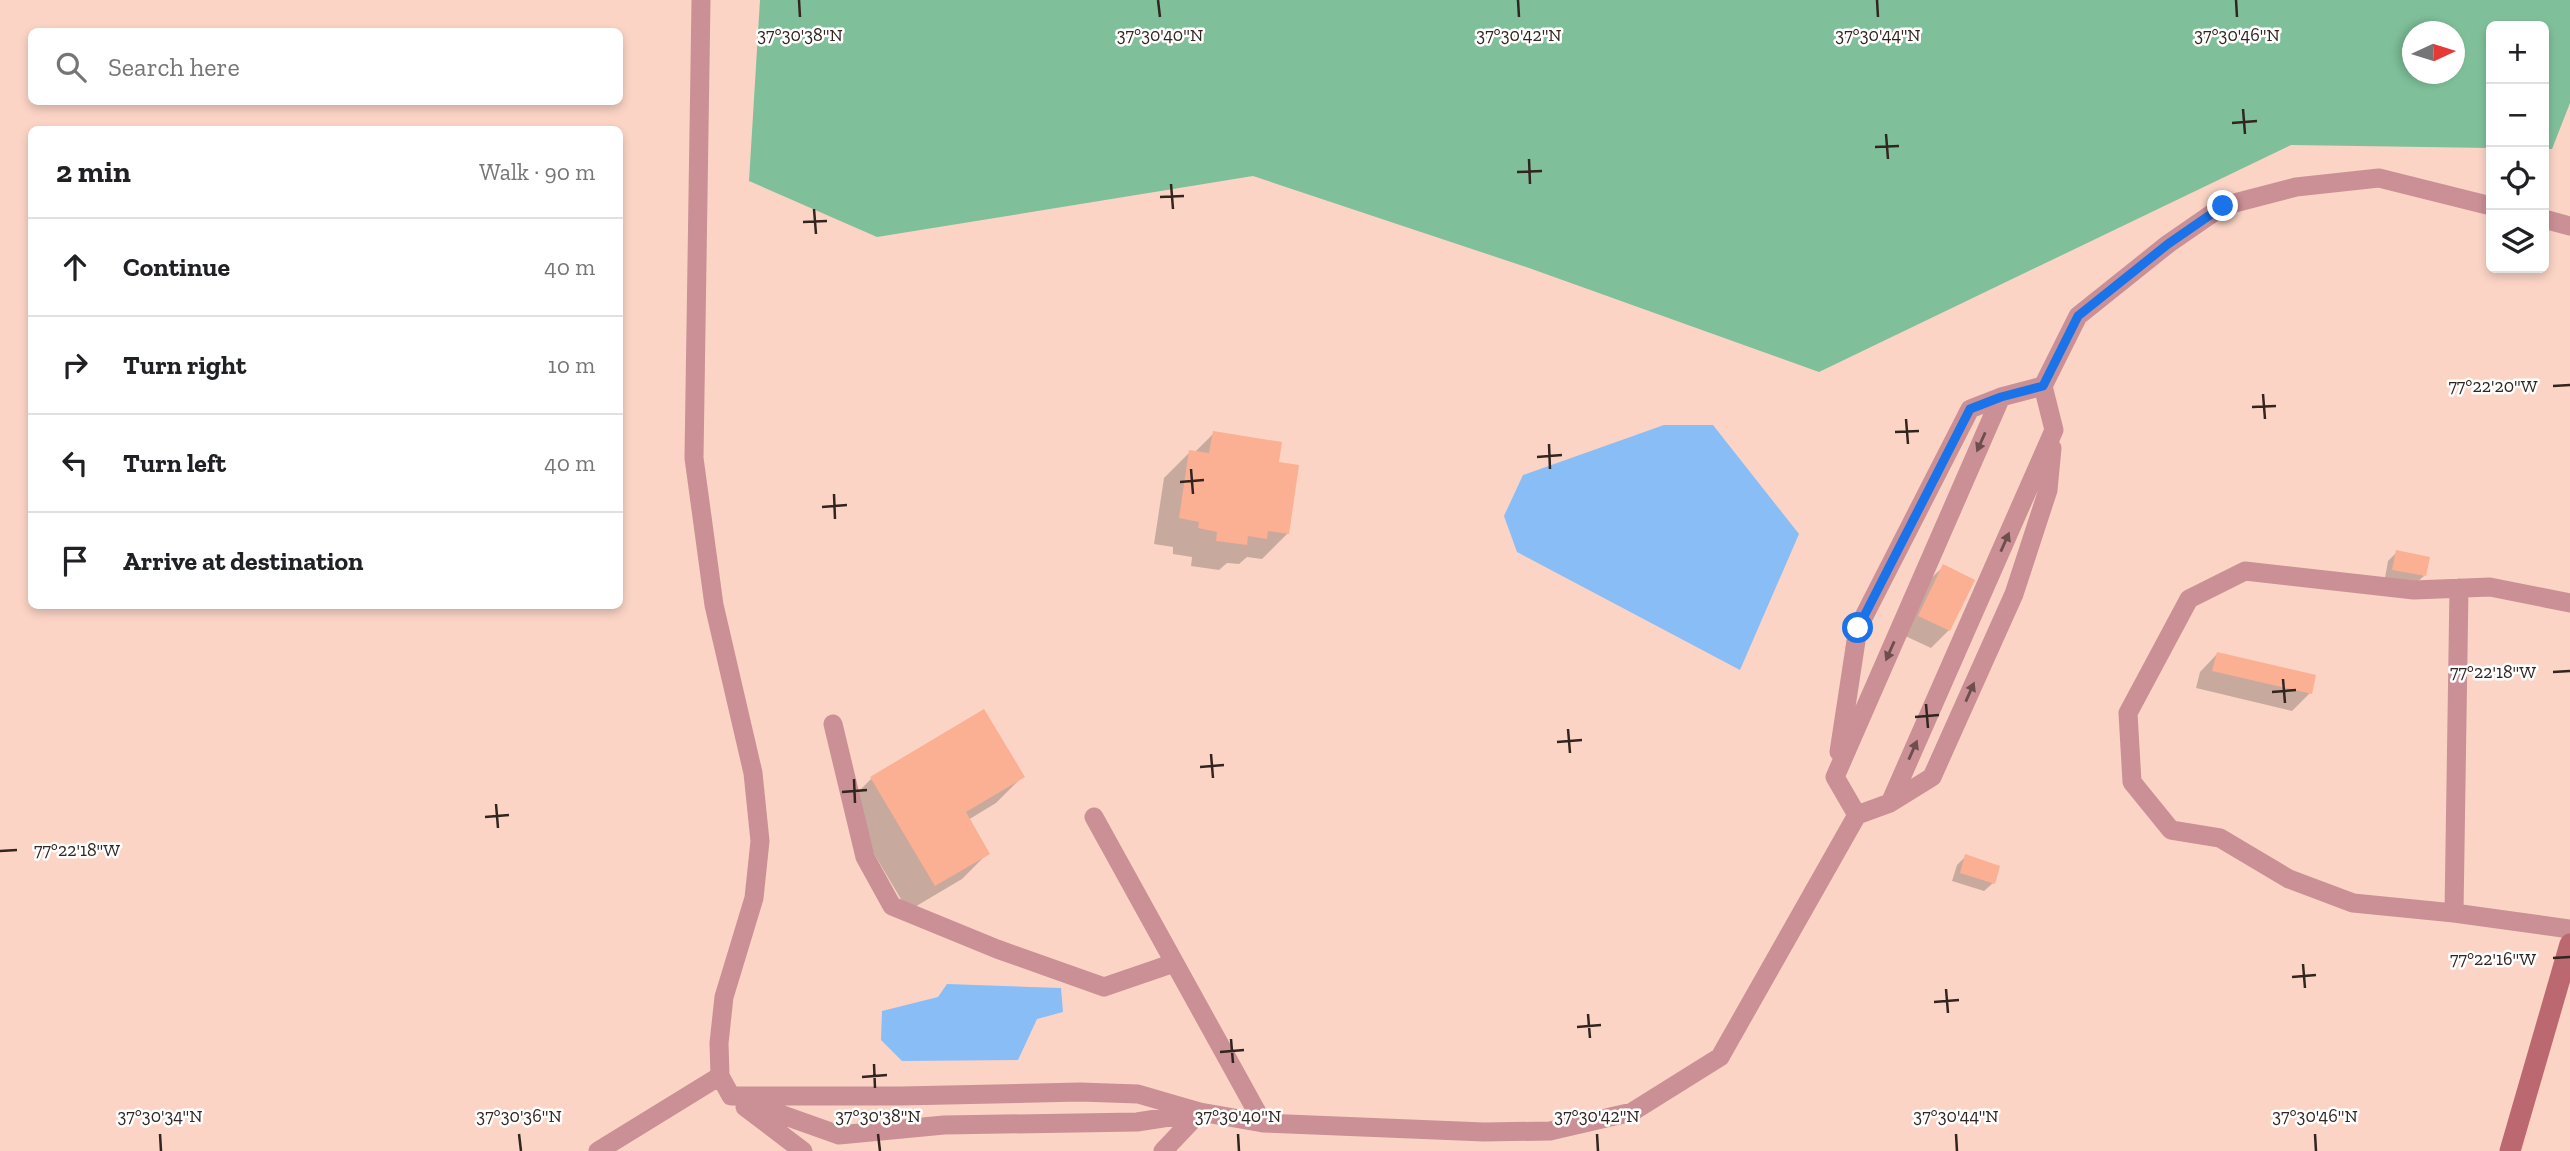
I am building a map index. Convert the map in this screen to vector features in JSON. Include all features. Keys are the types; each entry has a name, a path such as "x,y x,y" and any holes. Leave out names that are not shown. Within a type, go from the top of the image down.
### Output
{"main road":[{"path":"2510,1151 2570,944"}],"lane":[{"path":"702,0 694,458 715,606 753,773 760,841 754,898 724,997 719,1044 720,1076 731,1096 803,1151"},
{"path":"731,1096 1092,1092 1139,1094 1200,1112 1263,1123 1484,1132 1550,1131 1632,1112 1720,1057 1857,815 1890,803 1931,777 2014,594 2048,490 2054,430 2043,386 2078,316 2168,244 2223,206 2296,187 2379,178 2486,205"},
{"path":"2549,220 2570,226"},
{"path":"1857,815 1835,778 1858,628 1970,409 2001,397 2043,386"},
{"path":"1835,778 2001,397"},
{"path":"1890,803 2054,430"},
{"path":"2570,603 2490,587 2414,590 2245,571 2189,599 2128,713 2132,782 2171,830 2220,838 2289,879 2353,903 2570,929"},
{"path":"2454,913 2459,588"},
{"path":"833,724 865,857 892,906 997,949 1104,987 1174,963"},
{"path":"1094,817 1263,1123"},
{"path":"598,1151 720,1076"},
{"path":"731,1096 839,1135 944,1125 1137,1122 1200,1112"},
{"path":"1163,1151 1200,1112"}],"green space":[{"path":"760,0 2570,0 2570,103 2552,149 2549,149 2549,21 2486,21 2486,148 2291,145 1819,372 1529,268 1253,176 877,237 749,181"}],"water":[{"path":"1664,425 1713,425 1799,534 1740,670 1517,552 1504,516 1523,475"},
{"path":"947,984 1061,988 1063,1012 1037,1019 1018,1060 902,1061 881,1040 882,1011 938,997"}],"building":[{"path":"1213,431 1282,442 1279,462 1299,465 1289,534 1268,531 1267,539 1248,536 1247,545 1216,541 1217,532 1198,528 1199,522 1179,518 1189,450 1209,453"},
{"path":"2396,550 2430,557 2426,576 2392,570"},
{"path":"1943,564 1975,580 1950,631 1918,616"},
{"path":"2217,652 2316,675 2312,694 2212,671"},
{"path":"984,709 1025,777 966,812 990,854 935,886 870,777"},
{"path":"1965,854 2000,866 1995,884 1960,873"}],"route":[{"path":"1858,628 1970,409 2001,397 2043,386 2078,316 2168,244 2223,206"}]}
